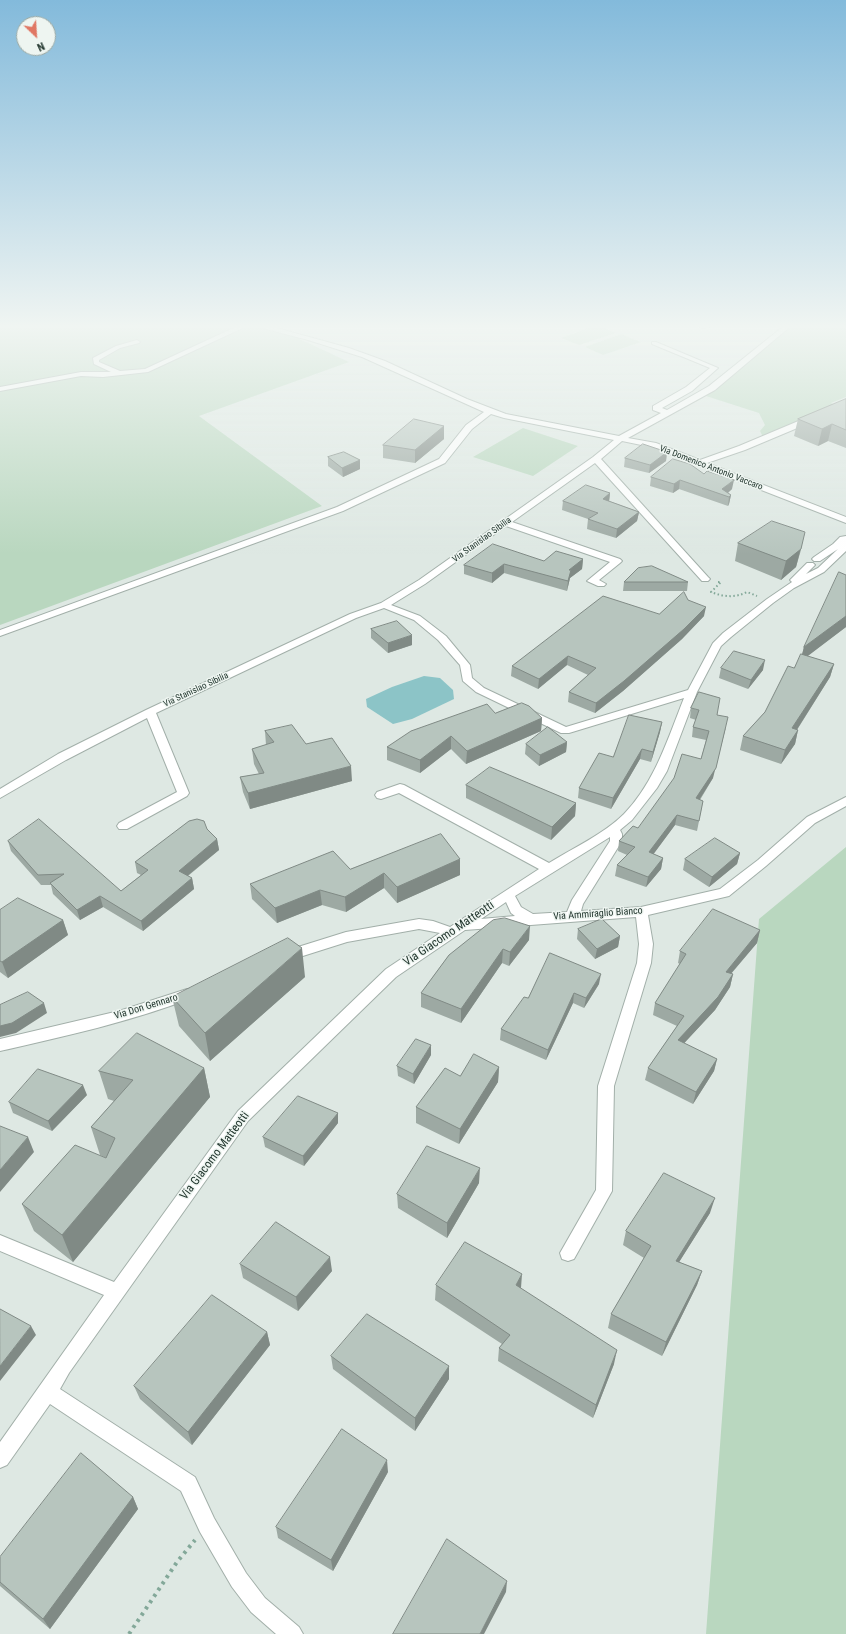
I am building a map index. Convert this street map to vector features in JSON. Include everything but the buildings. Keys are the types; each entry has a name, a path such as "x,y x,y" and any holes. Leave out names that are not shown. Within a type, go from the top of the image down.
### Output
{"street":[{"name":"Via Domenico Antonio Vaccaro","path":"469,401 490,411 517,419 653,445 846,520"},
{"path":"667,413 656,408 668,401"},
{"name":"Via Stanislao Sibilia","path":"0,794 62,757 150,712 353,616 384,605 422,582 596,459 620,439 688,401"},
{"path":"0,633 340,509 442,461 469,427 490,411"},
{"path":"700,463 742,448 816,418"},
{"path":"596,459 705,579"},
{"path":"505,523 617,561 592,580 601,584"},
{"name":"Via Giacomo Matteotti","path":"791,586 798,576 836,546 846,534"},
{"name":"Via Giacomo Matteotti","path":"0,1458 48,1392 63,1367 243,1116 391,973 455,928 548,868 612,830 628,817 653,785 661,771 692,692 717,646 727,635 770,601 791,586 825,567 842,550 846,539"},
{"path":"384,605 417,618 442,638 465,665 467,679 480,690 565,731 692,692"},
{"path":"123,826 183,793 150,712"},
{"path":"381,795 400,788 548,868"},
{"name":"Via Ammiraglio Bianco","path":"455,928 530,919 640,912 724,893 762,863 811,820 846,802"},
{"path":"572,916 577,903 616,841 616,834 612,830"},
{"path":"508,894 516,910 530,919"},
{"path":"568,1253 604,1191 606,1086 647,951 646,937 640,912"},
{"path":"276,959 346,938 402,926 419,924 455,928"},
{"name":"Via Don Gennaro","path":"0,1045 163,1004 199,990"},
{"path":"0,1243 117,1292"},
{"path":"48,1392 188,1484 207,1525 239,1580 258,1605 292,1634"}],"path":[{"path":"709,591 718,581 721,582 711,592 722,596 740,596 747,592 770,601"},
{"path":"128,1634 177,1562 207,1525"}],"green space":[{"path":"0,401 240,401 199,416 322,506 0,625"},
{"path":"722,401 835,401 831,403 839,407 763,437 760,431 765,425 759,413"},
{"path":"523,428 578,446 533,476 473,457"},
{"path":"846,847 846,1634 706,1634 759,919"}],"water":[{"path":"424,676 440,678 453,690 454,699 412,719 393,724 367,707 366,699 392,687"}]}
